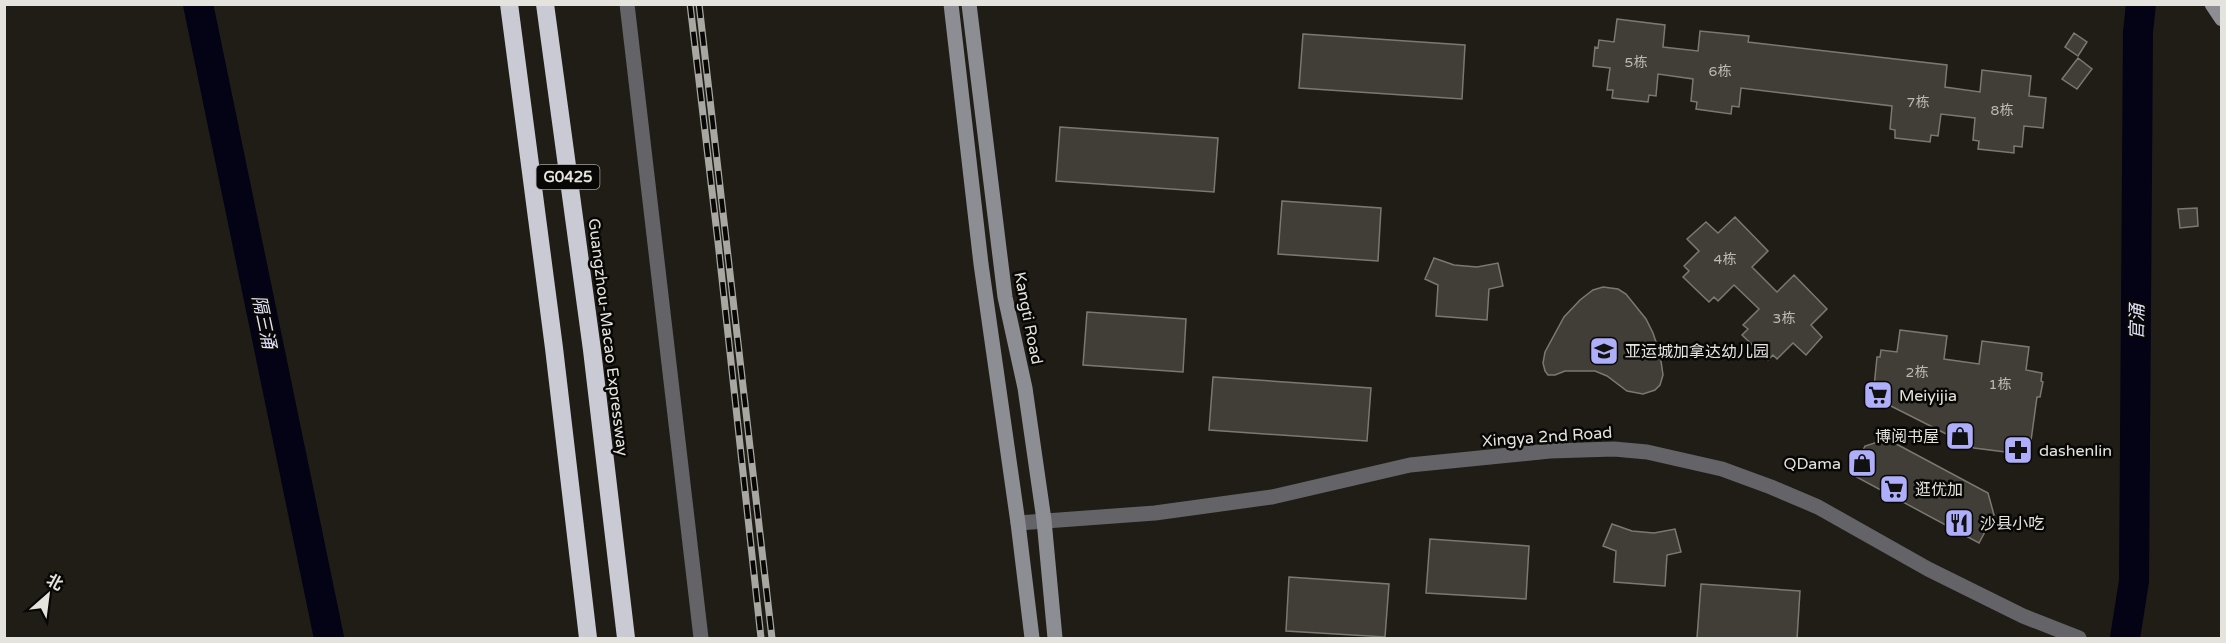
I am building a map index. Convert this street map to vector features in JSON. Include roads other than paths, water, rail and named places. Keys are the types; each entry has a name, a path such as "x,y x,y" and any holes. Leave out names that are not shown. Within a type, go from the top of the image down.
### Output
{"highway":[{"name":"G0425","path":"509,4 554,348 588,639"},
{"name":"Guangzhou-Macao Expressway","path":"544,4 592,350 626,639"}],"street":[{"path":"627,4 701,639"},
{"path":"951,4 981,264 1032,639"},
{"name":"Kangti Road","path":"969,4 1005,297 1024,388 1044,520 1056,639"},
{"path":"2212,4 2222,19"},
{"name":"Xingya 2nd Road","path":"1018,523 1155,513 1272,497 1410,465 1550,451 1614,449 1647,452 1722,469 1818,507 1928,569 2023,616 2079,639"}],"waterway":[{"name":"隔三涌","path":"198,4 329,638"},
{"name":"官涌","path":"2125,638 2134,581 2138,32 2141,4"}],"railway":[{"path":"690,4 761,638"},
{"path":"699,4 772,638"}],"place":[{"name":"亚运城加拿达幼儿园","path":"1604,351"},
{"name":"Meiyijia","path":"1878,395"},
{"name":"博阅书屋","path":"1960,436"},
{"name":"dashenlin","path":"2018,450"},
{"name":"QDama","path":"1862,463"},
{"name":"逛优加","path":"1894,489"},
{"name":"沙县小吃","path":"1959,523"}]}
